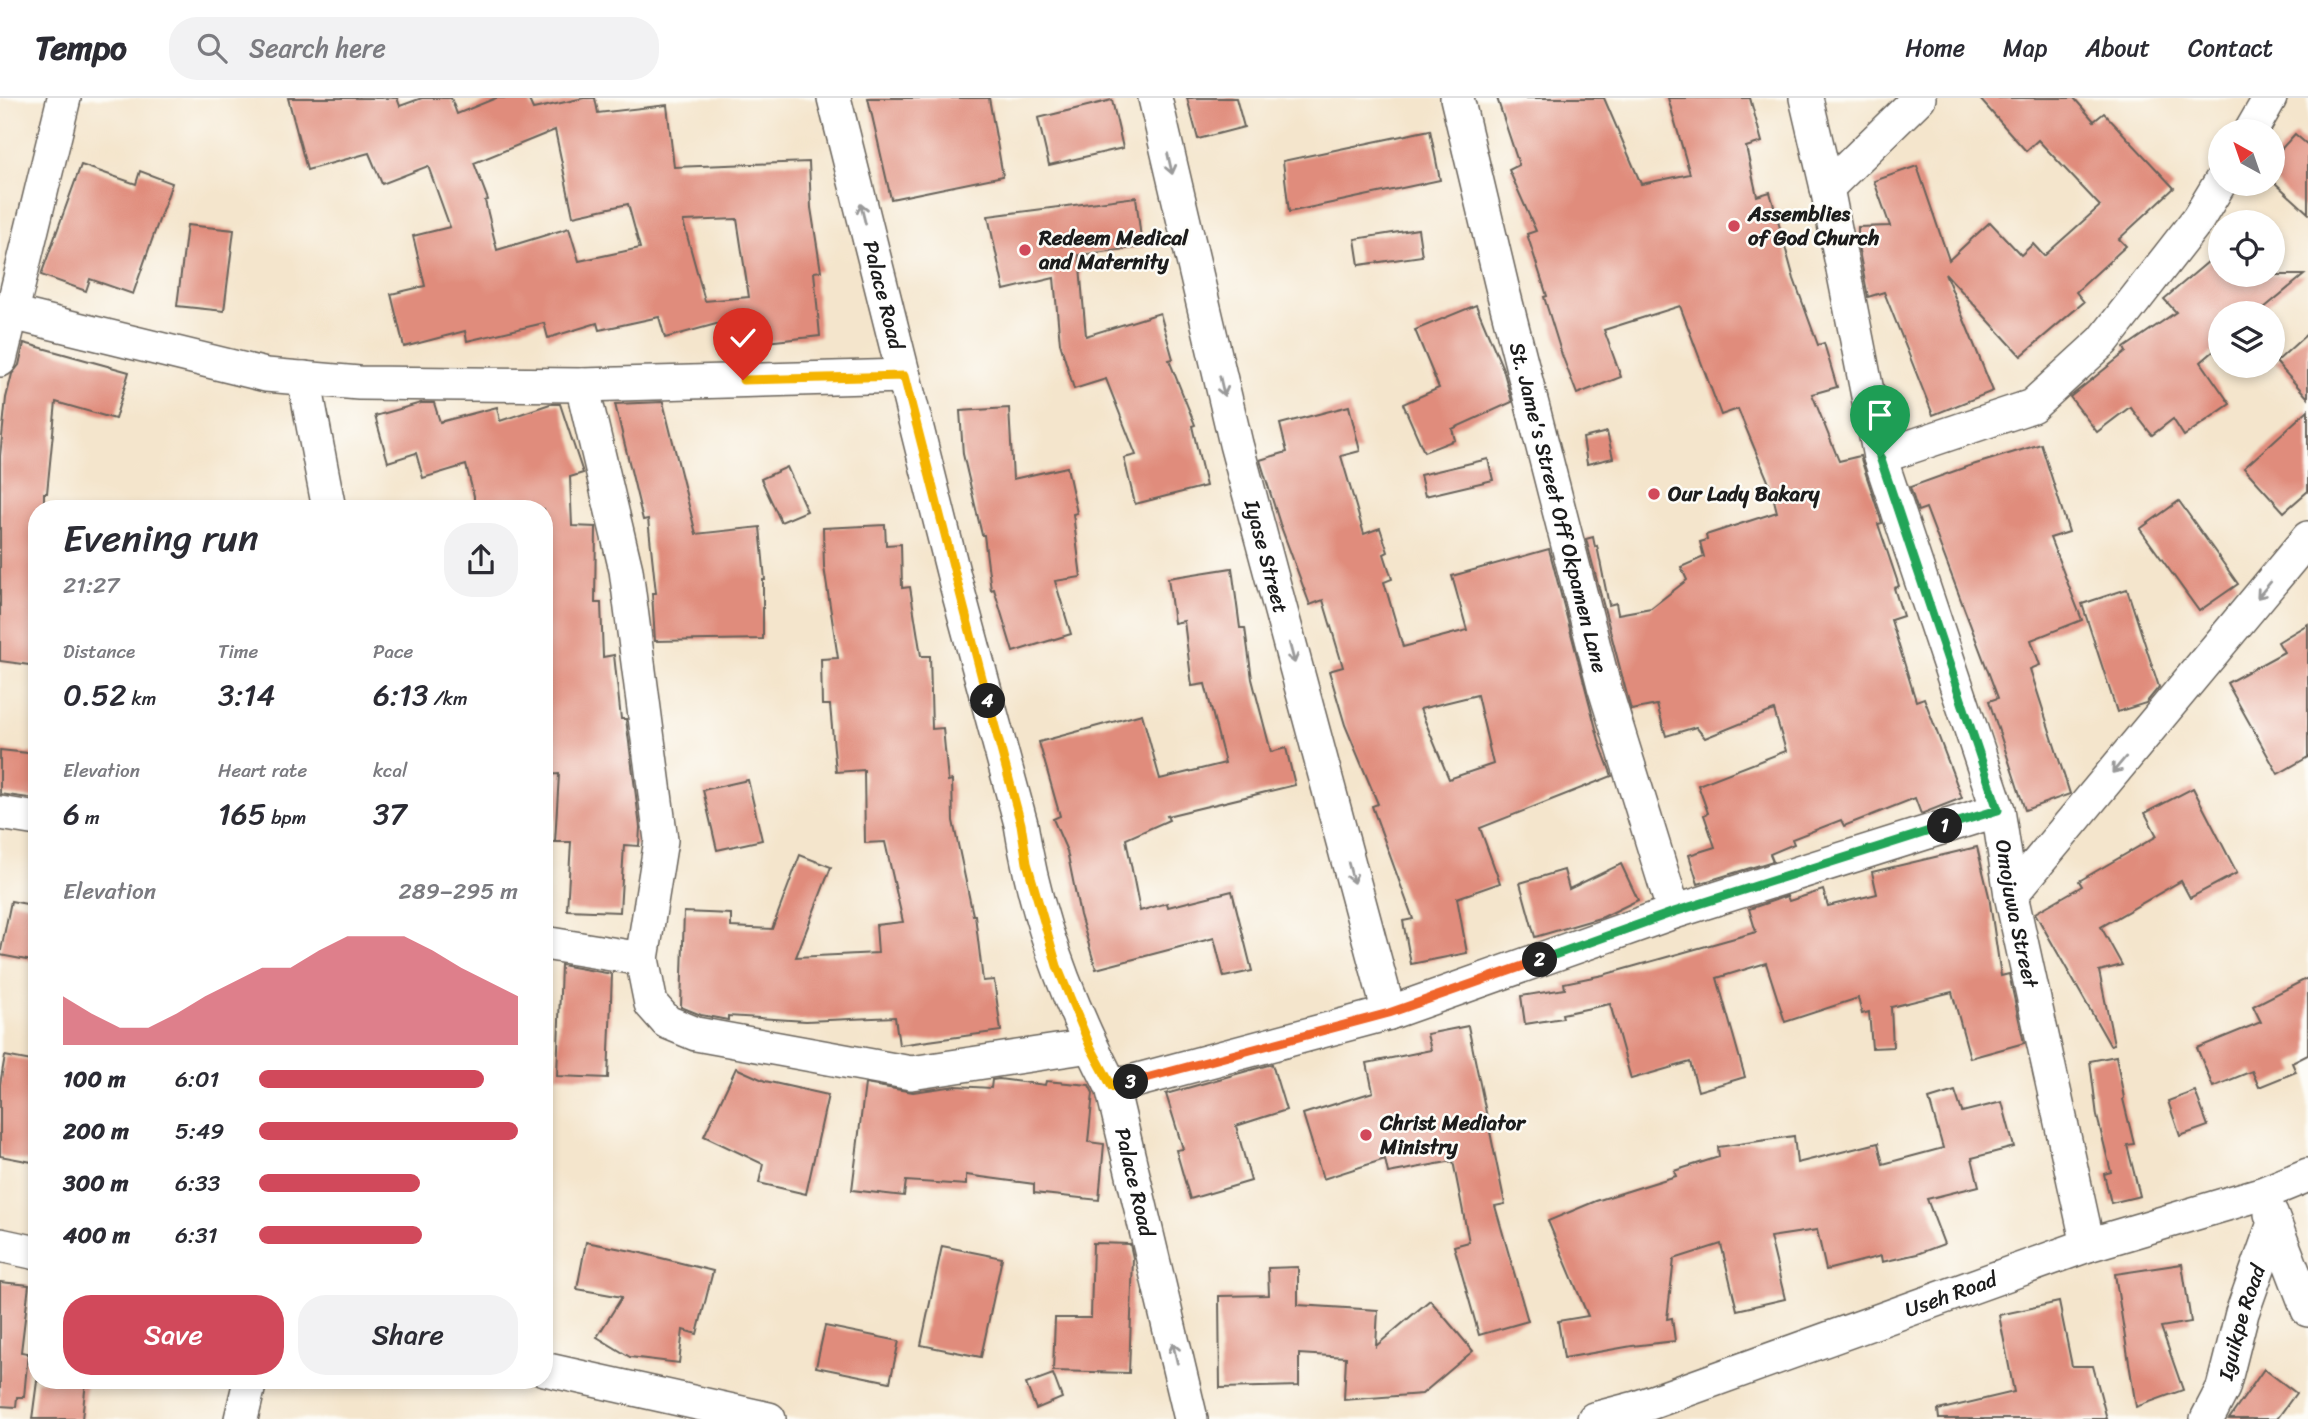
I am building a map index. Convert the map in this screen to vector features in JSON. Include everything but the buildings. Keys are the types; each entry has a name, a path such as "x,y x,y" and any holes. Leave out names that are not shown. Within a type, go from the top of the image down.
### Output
{"street":[{"path":"0,360 12,313 10,274 64,98"},
{"name":"Palace Road","path":"834,98 955,580 1021,824 1027,863 1057,966 1090,1046 1112,1087 1191,1419"},
{"name":"Iyase Street","path":"1155,98 1236,444 1389,1013"},
{"name":"St. Jame's Street Off Okpamen Lane","path":"1457,98 1503,291 1604,687 1674,912"},
{"name":"Omojuwa Street","path":"1806,98 1827,188 1880,457 1998,810 2011,895 2088,1245"},
{"path":"1827,188 1919,98"},
{"path":"2257,119 2270,98"},
{"path":"1880,457 2032,406 2103,341 2198,219 2212,196"},
{"path":"12,313 266,374 359,383 582,385 904,376"},
{"path":"304,378 328,500"},
{"path":"582,385 626,570 661,840 642,959 651,1004 667,1023 696,1034 911,1073 1090,1046"},
{"path":"2011,895 2308,538"},
{"path":"1112,1087 1389,1013 1674,912 1998,810"},
{"path":"0,813 28,817"},
{"path":"553,944 642,959"},
{"name":"Useh Road","path":"1594,1419 1649,1404 2088,1245 2269,1208 2308,1175"},
{"path":"2269,1208 2308,1310"},
{"name":"Iguikpe Road","path":"2207,1419 2223,1388 2269,1208"},
{"path":"0,1245 28,1251"},
{"path":"553,1370 769,1419"},
{"path":"241,1419 248,1389"}],"place":[{"name":"Assemblies of God Church","path":"1734,226"},
{"name":"Redeem Medical and Maternity","path":"1025,250"},
{"name":"Our Lady Bakary","path":"1654,494"},
{"name":"Christ Mediator Ministry","path":"1366,1135"}],"route":[{"path":"743,380 904,376 955,580 1021,824 1027,863 1057,966 1090,1046 1112,1087 1389,1013 1674,912 1998,810 1880,457"}]}
